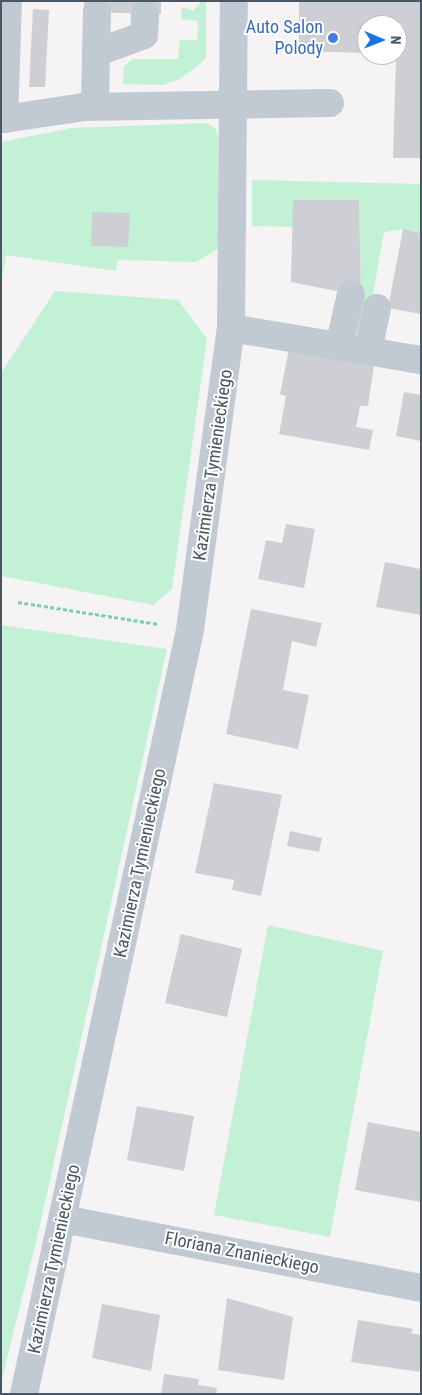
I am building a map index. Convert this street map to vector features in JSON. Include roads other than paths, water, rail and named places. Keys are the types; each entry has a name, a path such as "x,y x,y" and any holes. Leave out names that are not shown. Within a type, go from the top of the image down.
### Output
{"street":[{"path":"8,1 4,119 95,106 330,103"},
{"name":"Kazimierza Tymienieckiego","path":"24,1394 190,630 231,328 234,1"},
{"path":"95,106 97,12"},
{"path":"96,53 144,35 145,14"},
{"path":"340,347 351,294"},
{"path":"368,351 377,308"},
{"path":"231,328 421,360"},
{"name":"Floriana Znanieckiego","path":"62,1219 421,1288"}],"place":[{"name":"Auto Salon Polody","path":"333,38"}]}
